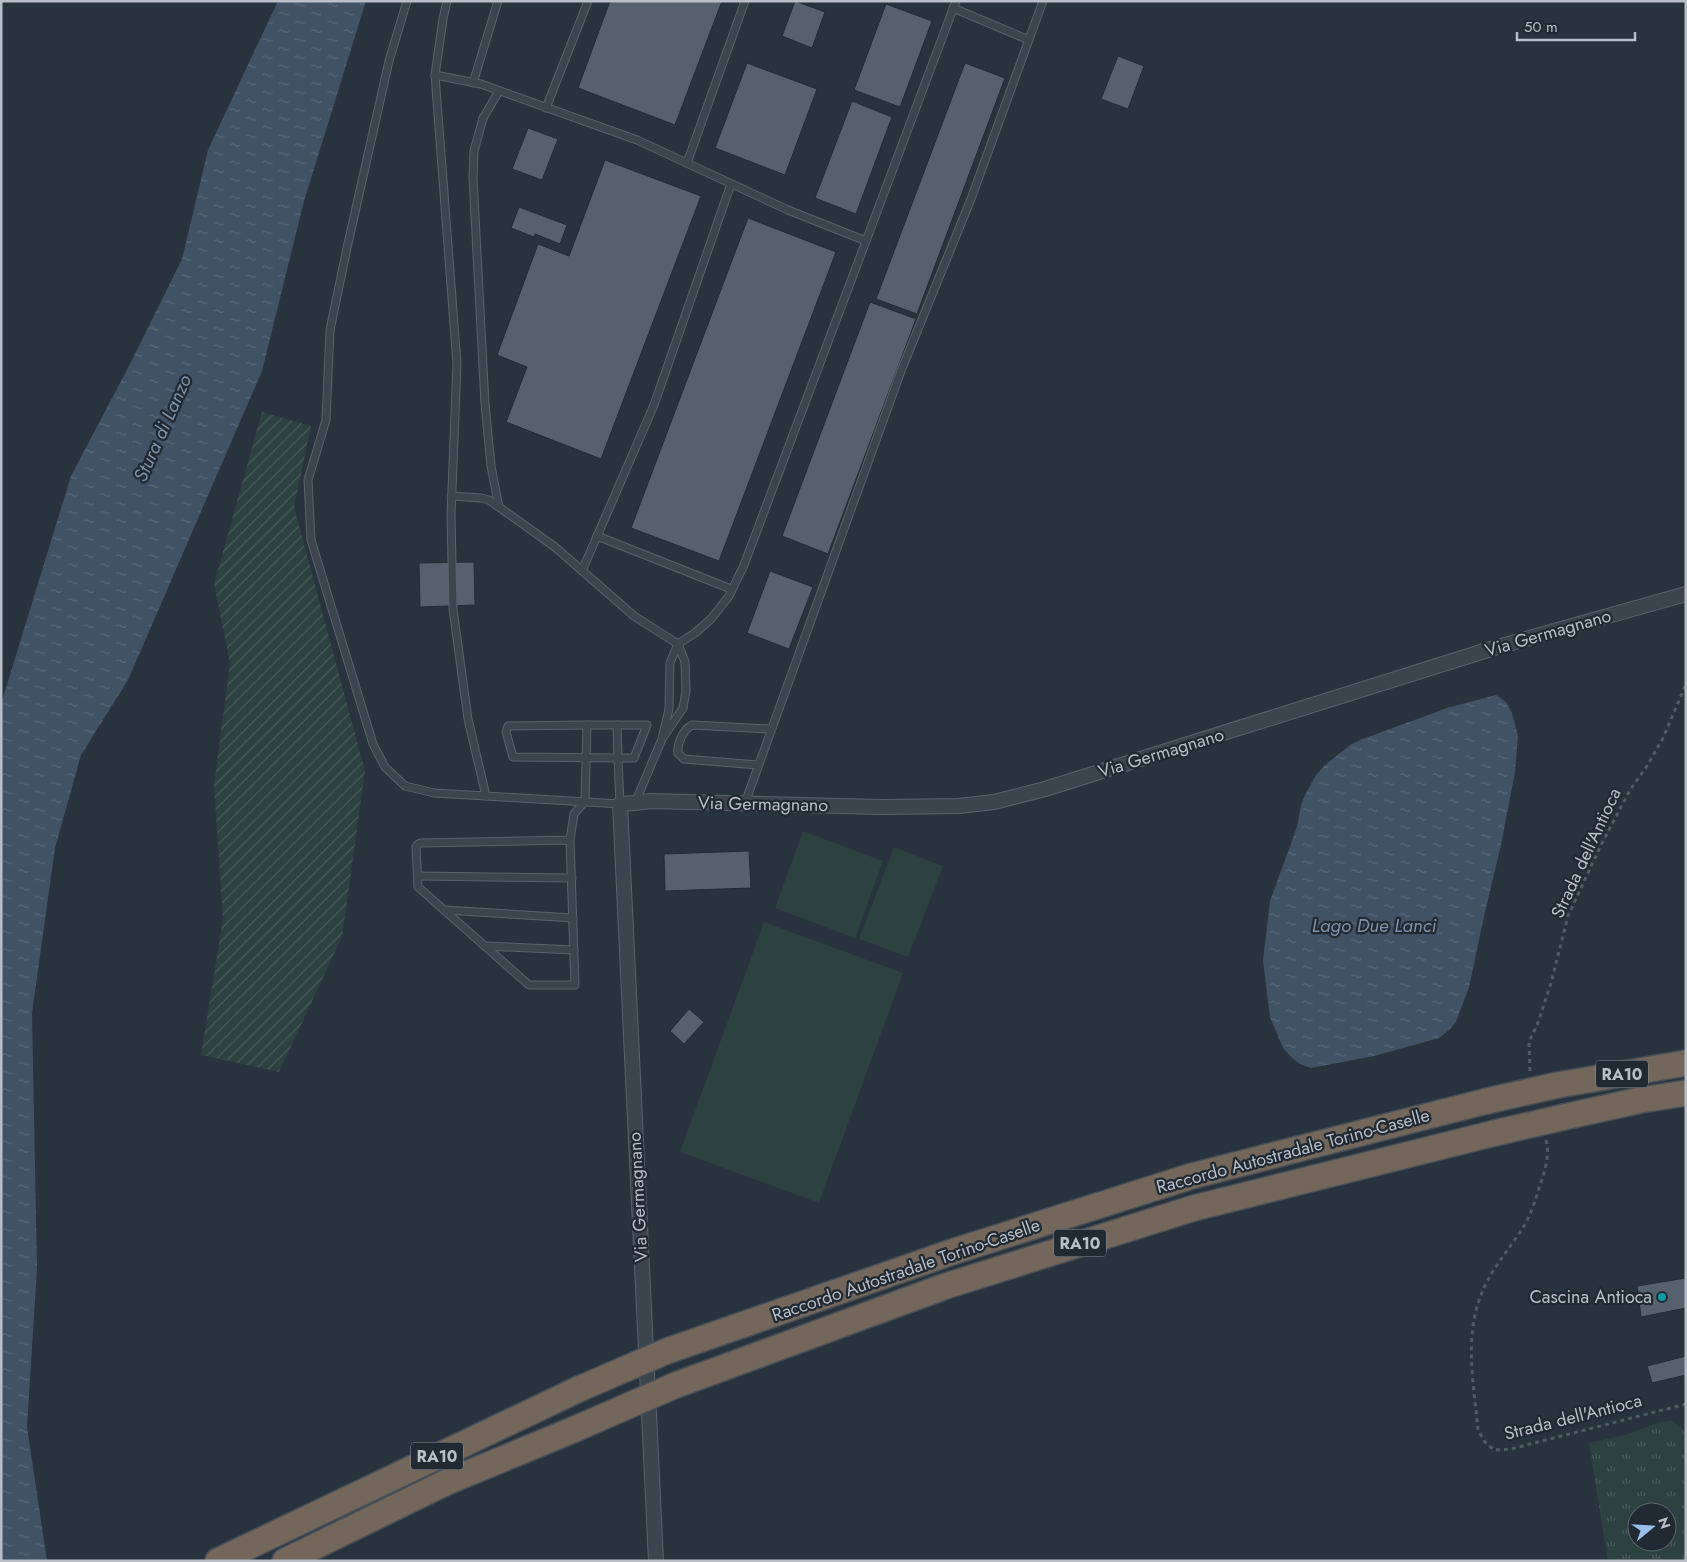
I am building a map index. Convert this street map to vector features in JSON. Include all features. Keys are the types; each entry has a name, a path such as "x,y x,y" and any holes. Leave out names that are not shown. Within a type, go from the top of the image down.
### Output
{"highway":[{"name":"Raccordo Autostradale Torino-Caselle","path":"218,1561 579,1389 667,1352 955,1251 1192,1176 1487,1101 1558,1085 1686,1064"},
{"name":"Raccordo Autostradale Torino-Caselle","path":"290,1558 446,1482 676,1385 946,1286 1194,1208 1564,1116 1686,1093"}],"street":[{"name":"Via Germagnano","path":"656,1561 620,804 651,801 882,807 959,806 994,802 1045,789 1494,648 1686,594"}],"lane":[{"name":"Via Germagnano","path":"407,1 389,61 330,330 326,420 308,480 311,540 373,744 385,767 405,786 434,793 620,804"},
{"path":"447,1 442,19 435,75 457,364 451,496 453,609 468,719 486,796"},
{"path":"473,83 498,1"},
{"path":"546,108 588,1"},
{"path":"687,163 745,1"},
{"path":"745,804 901,370 971,199 1043,1"},
{"path":"635,804 662,739 669,708 670,663 678,644 695,633 710,619 732,589 744,565 955,5 1028,40"},
{"path":"435,75 499,91 637,140 788,210 866,241"},
{"path":"499,91 483,118 474,151 473,178 485,404 491,466 499,507"},
{"path":"582,571 654,405 731,184"},
{"path":"451,496 489,500 555,547 634,616 678,644 685,662 686,691 682,708 662,739"},
{"path":"597,536 732,589"},
{"path":"570,840 421,843 416,847 418,887 529,986 575,985 570,840 574,814 585,802 588,725"},
{"path":"616,725 620,804"},
{"path":"616,725 647,725 634,758 513,757 508,745 506,732 508,726 616,725"},
{"path":"758,765 684,759 678,753 678,748 685,730 692,725 771,729"},
{"path":"418,876 572,878"},
{"path":"443,910 573,918"},
{"path":"484,946 574,950"}],"path":[{"name":"Strada dell'Antioca","path":"1530,1072 1529,1042 1552,983 1568,916 1600,847 1630,790 1663,738 1686,684"},
{"name":"Strada dell'Antioca","path":"1548,1147 1546,1169 1526,1223 1493,1270 1481,1294 1473,1322 1471,1348 1478,1430 1485,1442 1494,1450 1511,1450 1686,1404"}],"green space":[{"path":"262,412 311,426 294,507 365,771 342,937 279,1072 201,1055 223,919 214,785 230,663 214,584"},
{"path":"803,831 883,861 855,938 775,908"},
{"path":"894,847 943,866 908,957 859,939"},
{"path":"764,922 903,973 819,1203 680,1152"},
{"path":"1673,1421 1682,1428 1686,1439 1686,1561 1608,1561 1589,1443 1625,1435 1660,1422"}],"water":[{"name":"Stura di Lanzo","path":"278,1 366,1 304,201 262,371 128,680 81,755 55,848 32,1013 37,1268 27,1427 47,1561 1,1561 1,704 71,476 131,362 182,259 208,150"},
{"name":"Lago Due Lanci","path":"1496,695 1506,702 1512,713 1518,736 1515,772 1501,845 1469,987 1456,1022 1439,1038 1374,1056 1311,1068 1300,1064 1283,1048 1270,1017 1263,961 1270,901 1297,827 1305,795 1316,775 1324,766 1350,745 1447,708"}],"building":[{"path":"610,1 722,1 675,125 578,88"},
{"path":"795,1 825,12 812,48 782,36"},
{"path":"886,4 932,21 900,107 854,90"},
{"path":"1118,56 1144,66 1128,109 1101,99"},
{"path":"747,63 817,89 785,175 715,148"},
{"path":"965,63 1005,78 917,314 876,299"},
{"path":"852,101 892,117 856,214 815,198"},
{"path":"528,128 558,139 542,180 512,169"},
{"path":"605,160 701,196 601,459 506,422 527,367 497,355 538,244 569,256"},
{"path":"519,207 567,225 560,244 535,234 534,237 511,228"},
{"path":"748,218 836,252 719,561 631,528"},
{"path":"870,302 916,319 828,554 782,536"},
{"path":"474,562 475,605 420,607 419,563"},
{"path":"770,571 813,587 789,649 747,633"},
{"path":"749,851 751,888 665,891 664,854"},
{"path":"689,1009 704,1022 684,1044 670,1031"},
{"name":"Cascina Antioca","path":"1686,1278 1686,1308 1641,1317 1637,1286"},
{"path":"1686,1356 1686,1375 1652,1383 1647,1366"}],"place":[{"name":"Cascina Antioca","path":"1662,1297"}]}
